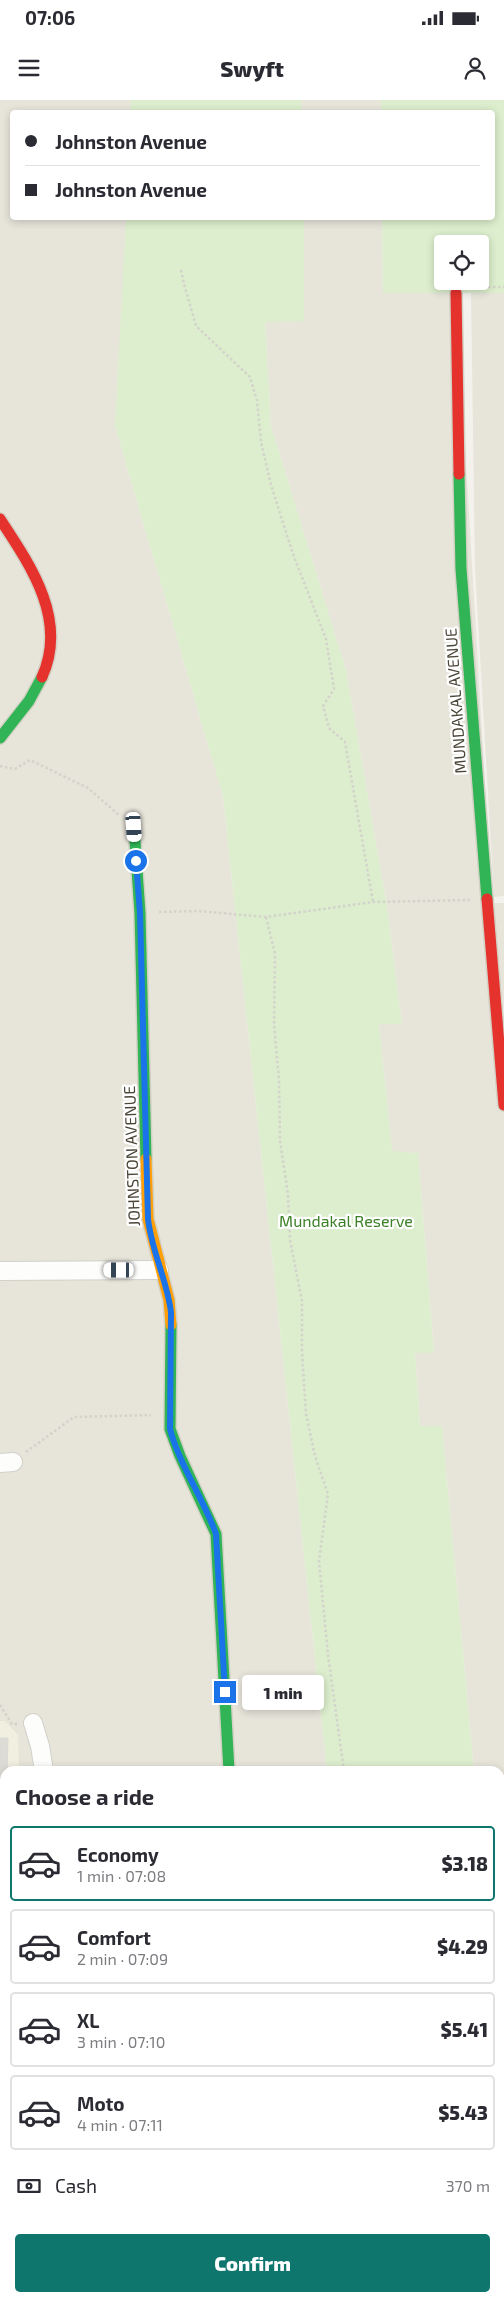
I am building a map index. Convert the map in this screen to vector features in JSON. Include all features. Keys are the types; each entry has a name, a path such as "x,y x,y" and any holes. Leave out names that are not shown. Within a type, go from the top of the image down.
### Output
{"street":[{"name":"MUNDAKAL AVENUE","path":"456,293 461,569 486,900 504,1105"},
{"path":"0,519 36,580 47,611 52,637 50,655 32,696 0,738"},
{"name":"JOHNSTON AVENUE","path":"134,827 140,913 148,1219 151,1242 168,1296 171,1312 169,1414 174,1443 209,1514 216,1534 229,1766"},
{"path":"0,1270 159,1270"},
{"path":"32,1723 40,1746 43,1766"}],"path":[{"path":"182,270 196,326 250,377 257,401 261,442 271,485 293,554 326,638 334,689 323,706 329,728 345,742 373,902"},
{"path":"456,293 467,287 504,287"},
{"path":"0,766 15,769 30,760 88,788 134,827"},
{"path":"140,913 198,911 266,917 373,902 486,900"},
{"path":"266,917 275,954 274,1024 279,1080 280,1141 288,1194 290,1240 302,1300 302,1352 306,1414 315,1456 328,1494 319,1561 328,1655 343,1766"},
{"path":"6,1462 74,1417 169,1414"},
{"path":"0,1705 12,1724 32,1723"}],"shaded area":[{"path":"0,100 131,100 131,110 10,110 10,220 127,220 115,426 223,796 326,1766 0,1766"},
{"path":"301,100 381,100 381,110 301,110"},
{"path":"304,220 382,220 383,293 456,293 504,1105 504,1766 474,1766 442,1426 420,1426 415,1353 434,1352 418,1153 392,1152 379,1024 402,1024 387,907 346,670 271,426 265,321 304,321"},
{"path":"471,293 504,293 504,896 494,897 475,569"},
{"path":"493,903 504,903 504,1013"},
{"path":"0,1721 5,1721 18,1735 19,1766 0,1766"}],"green space":[{"path":"131,100 301,100 301,110 131,110"},
{"path":"381,100 504,100 504,293 383,293 382,220 495,220 495,110 381,110"},
{"name":"Mundakal Reserve","path":"126,220 304,220 304,321 265,322 271,426 346,670 387,907 402,1024 379,1024 392,1151 418,1153 434,1353 415,1353 420,1426 442,1426 474,1766 326,1766 223,796 115,426"}],"building":[{"path":"0,1738 8,1738 7,1766 0,1766"}],"traffic: fast":[{"path":"459,474 461,569 487,899"},
{"path":"0,738 29,701 42,677"},
{"path":"134,827 140,913 146,1159"},
{"path":"171,1325 170,1429 180,1456 216,1534 229,1766"}],"traffic: slow":[{"path":"146,1159 148,1219 169,1300 171,1325"}],"traffic: jam":[{"path":"456,293 459,474"},
{"path":"0,519 34,575 48,614 51,635 49,656 42,677"},
{"path":"487,899 504,1105"}],"route":[{"path":"136,861 140,913 148,1219 151,1242 168,1296 171,1312 170,1429 174,1443 209,1514 216,1534 225,1692"}]}
